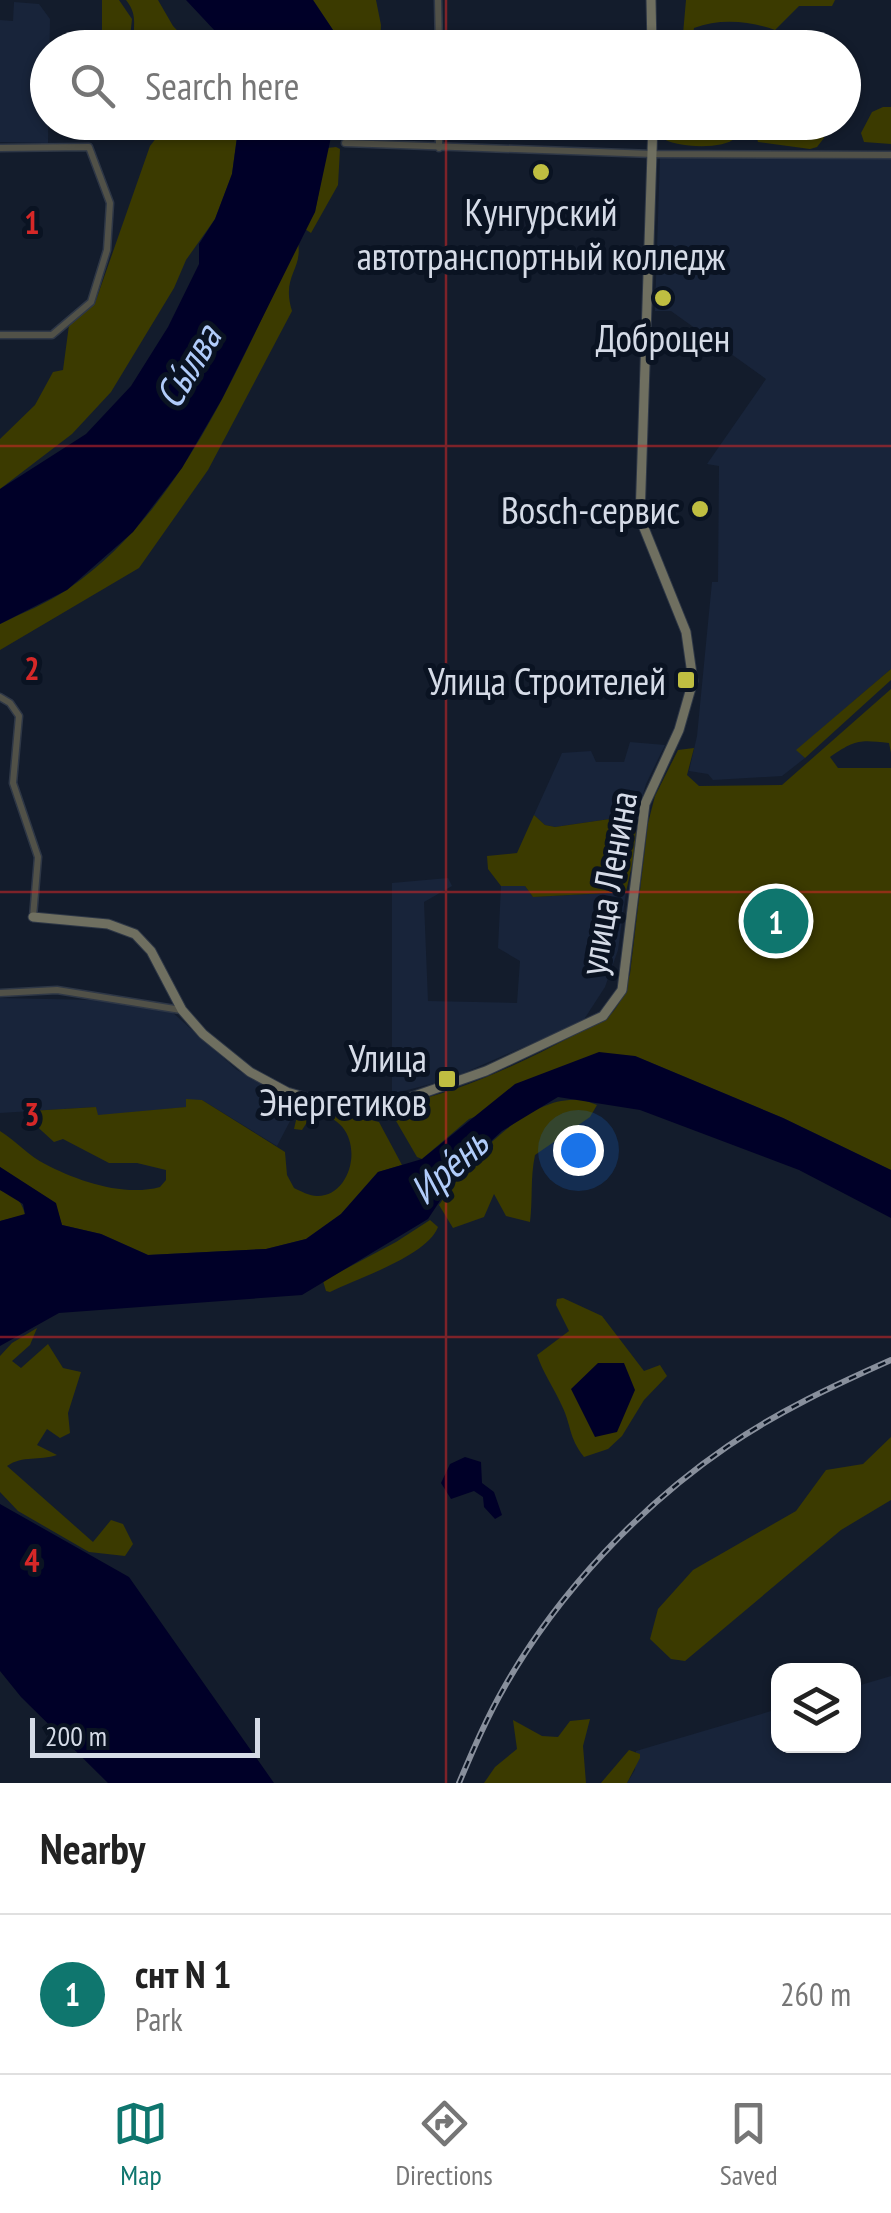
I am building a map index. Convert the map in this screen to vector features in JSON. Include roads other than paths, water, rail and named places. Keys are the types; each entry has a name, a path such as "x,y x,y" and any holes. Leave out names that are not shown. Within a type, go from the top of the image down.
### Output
{"street":[{"path":"438,0 438,30"},
{"path":"651,0 652,30"},
{"path":"439,140 439,148"},
{"name":"улица Ленина","path":"182,1010 227,1056 274,1086 312,1099 368,1104 406,1099 486,1071 603,1016 622,990 645,804 678,730 693,681 686,632 640,518 654,140"},
{"path":"345,143 654,154 891,155"},
{"path":"0,148 89,148 110,203 107,250 91,302 52,335 0,336"},
{"path":"0,696 10,702 19,716 13,784 38,857 32,917 108,924 135,934 151,951 182,1010"},
{"path":"0,993 57,990 182,1010"}],"water":[{"path":"186,0 313,0 333,30 214,30"},
{"name":"Сы́лва","path":"237,140 330,140 315,212 222,399 182,468 133,532 67,590 0,624 0,489 86,434 131,386 168,327 199,264 199,244 215,219 232,174"},
{"name":"Ире́нь","path":"599,1052 635,1056 783,1118 891,1170 891,1218 799,1170 640,1110 558,1097 502,1131 461,1169 428,1219 302,1295 59,1313 0,1346 0,1221 25,1214 23,1204 0,1190 0,1167 56,1203 62,1225 101,1234 148,1255 266,1249 306,1239 341,1214 378,1172 422,1159 515,1084"},
{"path":"598,1363 624,1363 635,1390 617,1432 595,1437 571,1389"},
{"path":"465,1457 481,1462 482,1483 494,1492 502,1515 495,1519 484,1507 483,1497 474,1491 451,1499 441,1483 450,1464"},
{"path":"0,1504 129,1577 274,1783 108,1783 21,1697 0,1671"}],"railway":[{"path":"459,1783 492,1710 526,1651 576,1585 633,1524 695,1470 747,1433 891,1360"}],"place":[{"name":"Кунгурский автотранспортный колледж","path":"541,172"},
{"name":"Доброцен","path":"663,298"},
{"name":"Bosch-сервис","path":"700,509"},
{"name":"Улица Строителей","path":"686,680"},
{"name":"снт N 1","path":"776,921"},
{"name":"Улица Энергетиков","path":"447,1079"}]}
